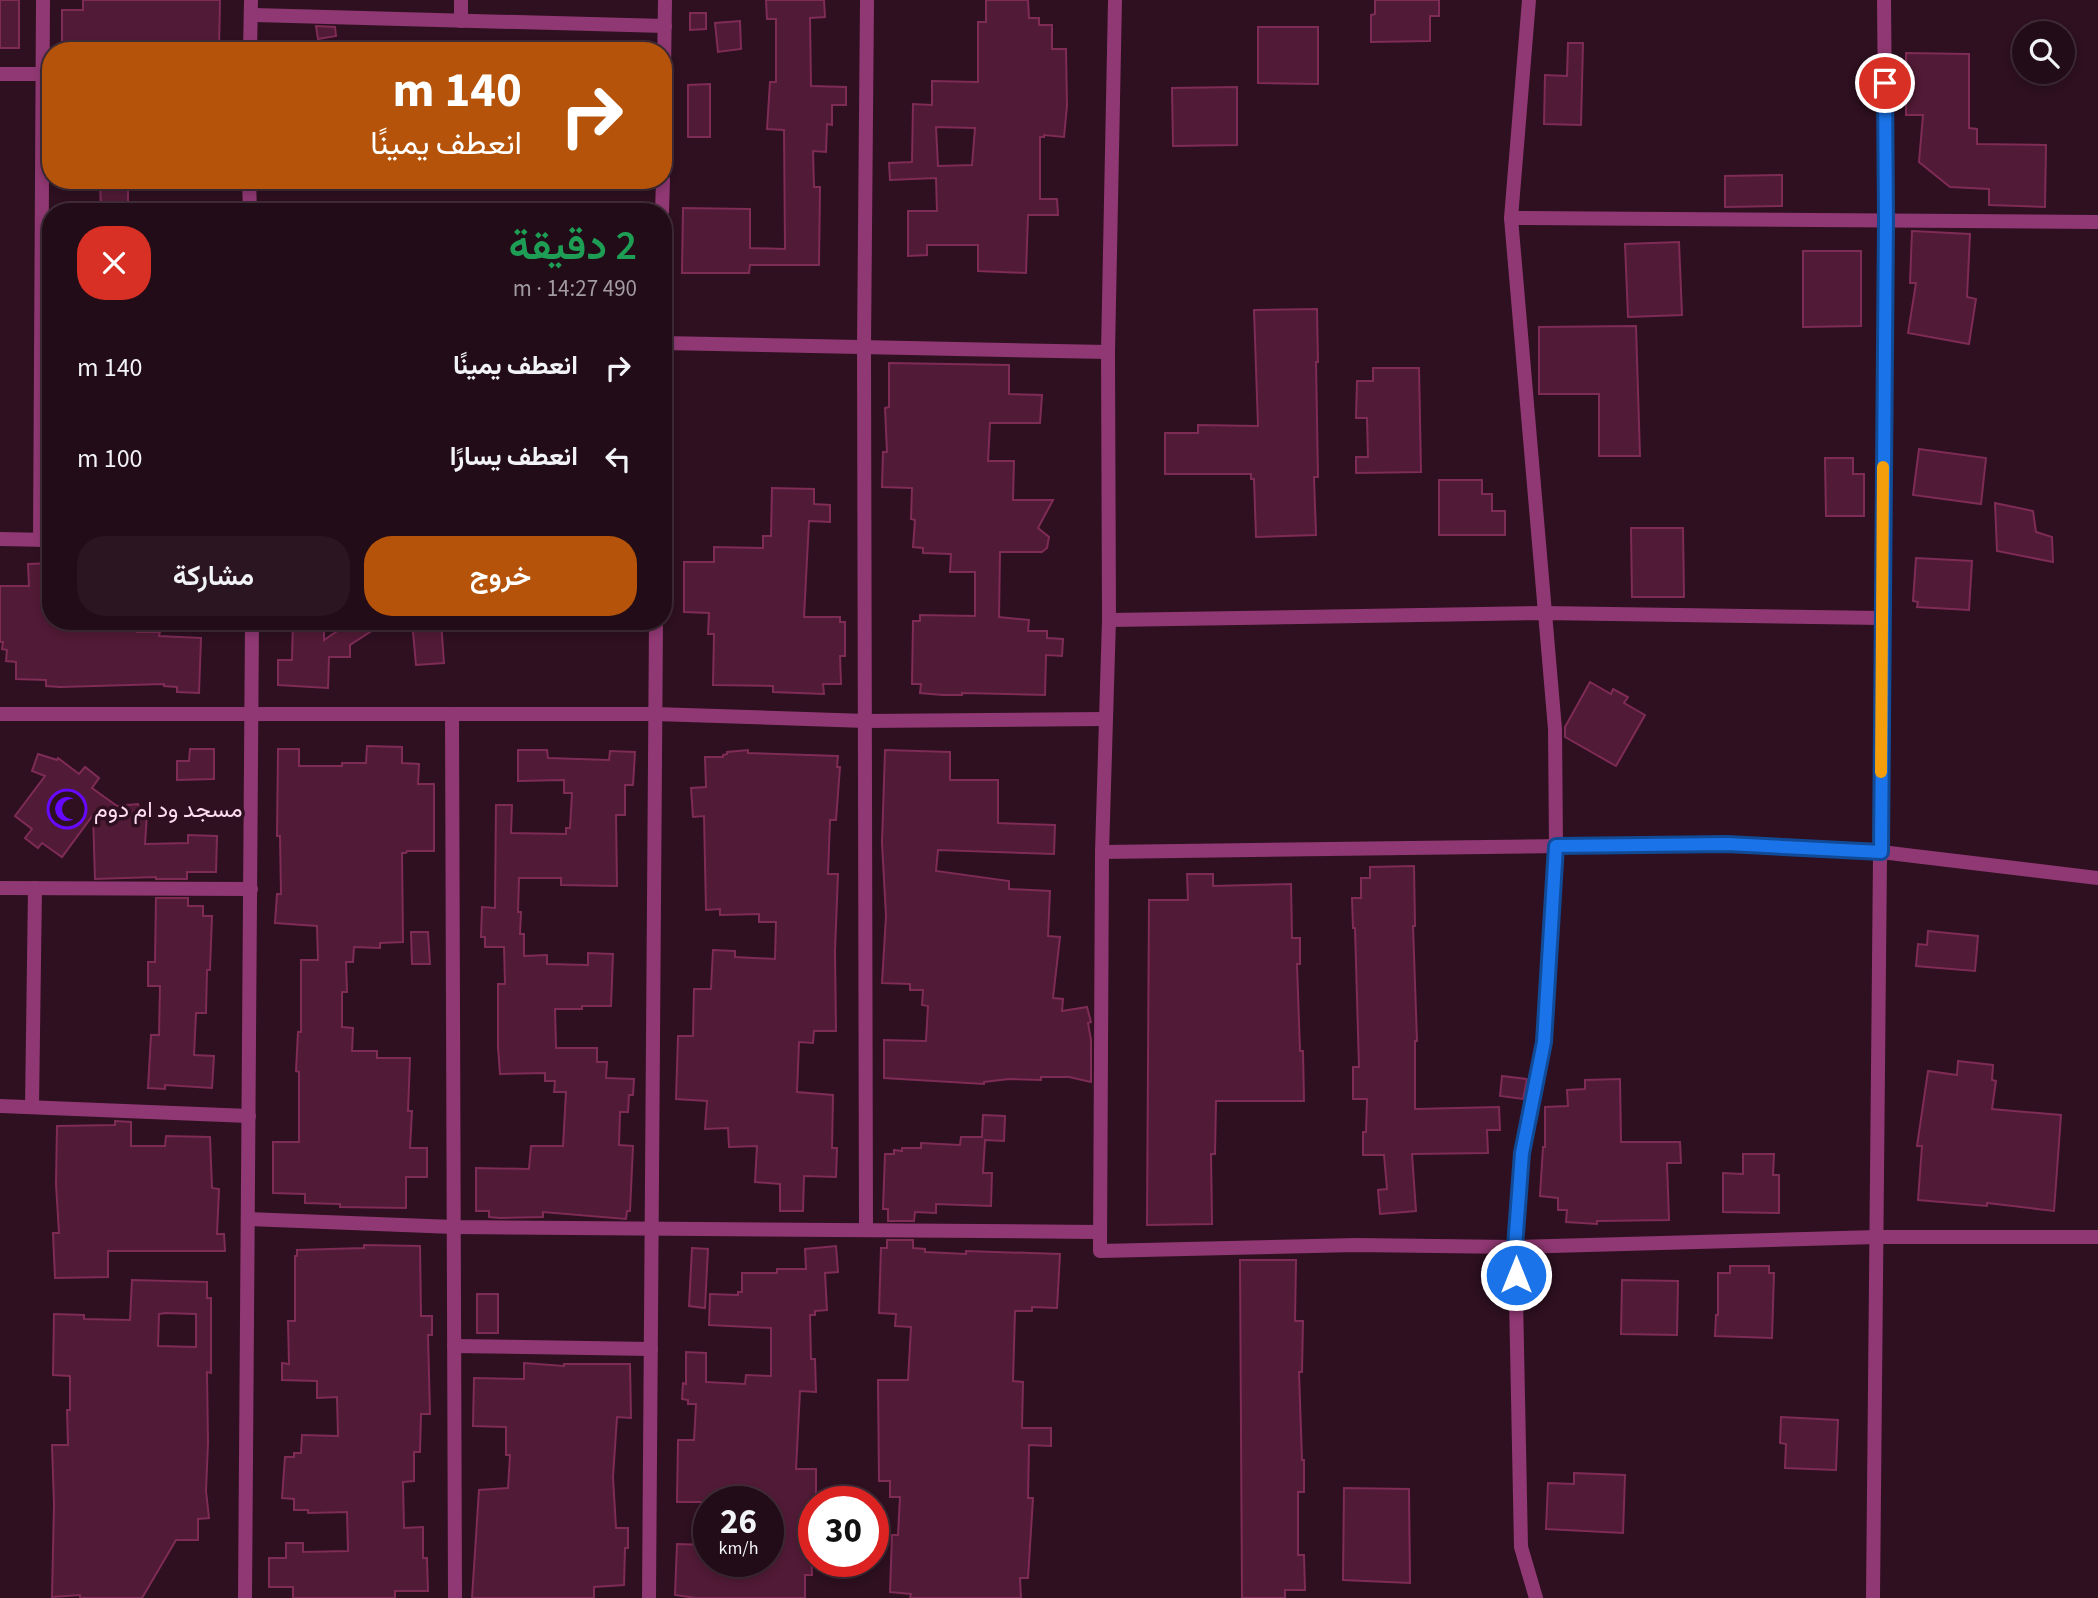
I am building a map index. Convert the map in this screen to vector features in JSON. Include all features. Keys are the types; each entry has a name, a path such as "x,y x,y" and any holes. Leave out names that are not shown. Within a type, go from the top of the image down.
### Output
{"street":[{"path":"43,0 45,42"},
{"path":"250,42 251,0"},
{"path":"461,0 461,20"},
{"path":"665,0 665,42"},
{"path":"866,1230 864,346 867,0"},
{"path":"1115,0 1108,352 1109,620 1102,852 1100,1251 1356,1245 1515,1247 1877,1237 2098,1237"},
{"path":"1529,0 1511,218 1555,729 1556,846 1544,1042 1522,1153 1515,1247 1521,1548 1536,1598"},
{"path":"1873,1598 1886,221 1884,0"},
{"path":"251,15 665,26"},
{"path":"0,74 42,74"},
{"path":"1511,218 2098,222"},
{"path":"672,343 1108,352"},
{"path":"0,540 42,540"},
{"path":"1109,620 1544,613 1882,618"},
{"path":"245,1598 251,630"},
{"path":"649,1598 656,630"},
{"path":"0,714 655,714 866,721 1105,719"},
{"path":"452,714 455,1598"},
{"path":"1102,852 1727,844 1881,852 2098,878"},
{"path":"0,888 251,889"},
{"path":"32,1107 35,888"},
{"path":"0,1106 249,1116"},
{"path":"248,1219 454,1227 1100,1232"},
{"path":"454,1346 651,1349"}],"building":[{"path":"0,0 19,0 19,48 0,48"},
{"path":"83,0 220,0 219,42 62,42 62,10 83,10"},
{"path":"766,0 824,0 825,17 810,18 811,86 846,87 846,105 832,105 832,125 827,124 826,152 813,151 814,187 820,187 819,265 750,265 749,273 682,273 683,208 750,209 750,248 785,249 784,130 767,129 770,82 776,82 776,19 767,19"},
{"path":"986,0 1028,0 1029,18 1039,18 1039,25 1052,25 1052,49 1066,49 1067,106 1064,137 1040,137 1040,199 1057,199 1058,215 1028,215 1026,273 978,271 978,245 927,245 927,255 908,256 908,211 937,211 936,178 890,180 889,163 912,162 913,104 932,105 932,81 978,82 978,22 986,22","holes":["936,127 975,128 972,165 938,166"]},
{"path":"1375,0 1439,0 1439,16 1430,16 1430,41 1371,42 1371,15 1375,14"},
{"path":"690,13 706,13 706,29 690,30"},
{"path":"740,21 741,49 718,52 715,23"},
{"path":"316,26 335,27 336,36 318,39"},
{"path":"1258,27 1318,27 1318,84 1258,83"},
{"path":"1568,43 1583,43 1581,125 1544,124 1545,75 1567,76"},
{"path":"1906,53 1969,54 1969,128 1977,129 1977,144 2046,145 2045,207 1989,205 1989,189 1950,187 1919,162 1923,115 1906,115"},
{"path":"710,84 710,137 688,137 688,85"},
{"path":"1237,87 1237,145 1173,146 1172,88"},
{"path":"1782,175 1782,206 1725,207 1725,176"},
{"path":"100,189 128,189 128,203 101,203"},
{"path":"1912,231 1970,234 1967,297 1976,299 1969,344 1908,333 1916,283 1910,283"},
{"path":"1679,242 1682,315 1628,317 1625,244"},
{"path":"1803,251 1861,251 1861,326 1803,327"},
{"path":"1317,309 1318,477 1314,477 1316,535 1256,537 1254,479 1251,479 1251,474 1165,474 1165,433 1198,433 1198,425 1258,426 1254,310"},
{"path":"1636,326 1640,456 1599,456 1599,394 1539,394 1539,327"},
{"path":"889,363 1009,365 1009,394 1042,395 1040,423 990,423 988,461 1014,461 1013,500 1053,500 1038,528 1049,537 1047,548 1042,552 1000,552 999,617 1029,620 1028,631 1047,631 1047,638 1063,639 1062,656 1046,655 1045,695 943,695 920,693 921,684 912,684 913,621 920,621 920,615 975,616 975,572 950,572 951,554 923,553 923,548 913,547 915,520 911,519 912,488 882,487 883,452 887,452 885,408 889,407"},
{"path":"1373,368 1419,368 1421,472 1356,473 1356,457 1368,457 1367,418 1356,418 1357,381 1373,381"},
{"path":"1919,449 1986,458 1981,504 1913,495"},
{"path":"1825,458 1853,458 1853,474 1864,474 1864,516 1826,516"},
{"path":"1439,480 1482,480 1482,494 1492,494 1492,511 1505,511 1505,535 1439,535"},
{"path":"772,488 814,489 814,504 830,505 830,522 809,521 804,617 840,617 840,622 845,622 845,656 840,656 841,684 823,684 824,694 773,692 773,686 713,685 714,634 708,634 709,613 684,612 684,562 714,562 714,547 763,548 763,536 771,536"},
{"path":"1995,503 2033,511 2036,532 2052,537 2053,562 1997,551"},
{"path":"1631,528 1683,528 1684,597 1632,597"},
{"path":"1916,558 1972,561 1969,610 1917,607 1918,602 1913,601"},
{"path":"42,563 42,630 137,630 160,632 159,636 201,638 199,693 177,692 177,687 164,684 60,687 46,686 46,680 16,679 16,662 6,661 7,650 2,649 3,642 0,642 0,586 29,586 28,564"},
{"path":"293,630 324,630 324,640 339,630 373,630 350,645 350,657 329,657 328,688 278,685 278,660 292,660"},
{"path":"413,630 442,630 444,663 416,665"},
{"path":"1590,682 1611,694 1613,689 1628,697 1624,703 1645,715 1616,766 1565,737 1565,727"},
{"path":"367,746 402,747 402,763 419,764 418,784 434,784 434,851 402,853 403,942 380,943 380,948 354,947 353,962 346,962 347,992 342,992 342,1027 353,1028 352,1051 377,1051 377,1058 410,1058 410,1148 427,1148 427,1177 406,1177 406,1208 340,1207 340,1204 305,1203 305,1194 273,1193 273,1142 299,1142 299,1072 296,1071 298,1032 301,1032 301,960 318,960 317,926 275,923 277,894 281,894 280,836 277,836 278,749 299,749 299,766 342,766 342,763 366,763"},
{"path":"190,749 214,749 214,779 177,780 177,761 189,761"},
{"path":"518,750 547,750 548,758 609,760 610,751 635,752 633,785 625,785 625,815 616,815 617,886 561,885 561,878 519,878 518,912 521,912 520,934 524,934 524,956 547,955 547,964 588,965 588,953 613,954 611,1006 555,1009 556,1048 597,1048 597,1062 607,1062 606,1078 634,1079 628,1112 620,1112 619,1145 633,1146 630,1211 627,1211 626,1219 543,1212 543,1217 500,1218 489,1217 489,1211 476,1211 476,1168 529,1169 531,1146 563,1146 566,1092 554,1092 555,1081 545,1081 545,1073 500,1074 498,984 505,984 504,947 485,947 485,937 481,937 482,907 495,908 496,805 512,805 511,833 566,834 566,828 570,828 572,793 564,793 564,780 518,781"},
{"path":"748,750 748,753 838,756 837,767 840,767 836,820 830,820 828,874 838,874 836,1031 814,1031 813,1043 799,1042 797,1092 833,1095 832,1148 837,1148 836,1177 804,1176 803,1211 780,1211 780,1184 755,1182 757,1146 729,1147 728,1128 705,1129 707,1101 676,1099 678,1036 693,1036 694,989 711,989 713,950 735,951 735,957 775,959 776,922 759,922 759,914 720,915 720,909 706,910 704,816 693,817 691,788 706,787 705,757 723,757 727,752"},
{"path":"885,750 950,752 950,780 998,780 998,823 1055,825 1054,854 938,850 936,871 1009,881 1009,889 1050,891 1048,936 1060,937 1053,998 1063,999 1062,1011 1087,1007 1091,1022 1088,1023 1091,1040 1091,1082 1069,1077 1009,1079 984,1084 884,1078 884,1040 926,1041 928,1006 922,1005 923,990 910,990 910,984 882,983 886,916 882,843"},
{"path":"38,754 57,760 58,758 79,774 85,767 99,778 92,788 117,806 138,804 141,813 147,814 145,844 188,843 188,835 217,836 216,872 187,872 187,879 95,879 93,815 62,857 42,843 38,848 25,838 32,829 15,816 45,776 32,771"},
{"path":"1414,866 1417,1041 1415,1109 1499,1107 1500,1130 1487,1130 1488,1153 1412,1154 1416,1211 1380,1214 1378,1190 1387,1189 1384,1155 1363,1155 1367,1099 1353,1099 1353,1067 1359,1067 1352,898 1361,898 1361,878 1370,878 1370,867"},
{"path":"1187,874 1213,874 1213,886 1291,884 1292,938 1300,938 1300,964 1297,964 1304,1101 1216,1101 1215,1154 1211,1154 1212,1224 1147,1225 1149,900 1188,900"},
{"path":"156,898 188,898 188,906 203,906 203,916 212,916 206,1013 196,1013 194,1055 214,1056 212,1088 165,1085 165,1089 148,1088 151,1035 159,1035 160,986 148,986 148,962 155,962"},
{"path":"1928,931 1978,936 1975,971 1916,966 1918,944 1927,945"},
{"path":"411,932 428,932 430,964 412,964"},
{"path":"1958,1061 1993,1065 1992,1080 1996,1081 1992,1109 2061,1115 2054,1211 1987,1203 1987,1206 1918,1200 1922,1146 1917,1146 1928,1071 1957,1075"},
{"path":"1502,1076 1527,1079 1523,1099 1500,1096"},
{"path":"1620,1079 1621,1142 1680,1142 1681,1163 1667,1163 1669,1220 1597,1221 1597,1224 1566,1222 1567,1210 1558,1210 1558,1198 1540,1196 1545,1147 1545,1107 1568,1106 1567,1090 1585,1089 1585,1080"},
{"path":"983,1115 1005,1116 1004,1141 985,1140 983,1173 992,1173 991,1206 936,1204 936,1213 915,1212 914,1221 888,1221 888,1209 883,1209 885,1154 894,1154 894,1150 902,1151 902,1148 921,1148 921,1143 960,1145 961,1137 982,1137"},
{"path":"115,1121 131,1122 131,1146 165,1146 166,1136 210,1137 212,1188 219,1189 217,1234 224,1234 225,1251 108,1251 108,1277 55,1278 53,1233 59,1233 57,1126 115,1125"},
{"path":"1743,1154 1774,1154 1773,1175 1779,1175 1779,1213 1723,1212 1723,1173 1743,1174"},
{"path":"887,1240 913,1240 913,1248 925,1249 925,1252 1060,1254 1057,1308 1032,1307 1032,1311 1015,1311 1013,1381 1023,1382 1022,1428 1051,1428 1051,1446 1029,1445 1028,1498 1033,1498 1028,1578 1020,1578 1021,1598 910,1598 911,1594 890,1592 892,1535 898,1535 900,1497 890,1497 890,1481 879,1481 878,1380 908,1380 911,1327 895,1326 896,1314 879,1313 881,1248 887,1248"},
{"path":"364,1245 420,1246 421,1316 432,1316 432,1335 428,1335 430,1414 421,1414 420,1452 414,1452 414,1481 403,1482 404,1528 423,1527 423,1558 427,1558 428,1591 395,1591 395,1598 293,1598 293,1587 269,1587 269,1558 286,1558 286,1543 303,1543 303,1552 348,1551 347,1512 308,1513 308,1510 294,1510 294,1499 282,1498 285,1457 294,1457 294,1453 301,1453 302,1435 338,1436 337,1397 317,1398 317,1381 282,1380 282,1363 289,1364 288,1321 295,1321 295,1256 297,1250 364,1248"},
{"path":"836,1246 838,1272 825,1273 827,1310 815,1311 815,1315 810,1315 811,1359 815,1359 816,1392 800,1391 796,1469 816,1469 816,1486 798,1486 798,1577 805,1577 805,1598 696,1598 675,1595 677,1544 693,1544 693,1577 784,1577 784,1486 693,1486 693,1502 677,1502 678,1440 694,1440 696,1404 688,1404 688,1400 682,1399 683,1383 686,1384 686,1352 706,1353 706,1382 745,1384 746,1375 771,1376 771,1328 709,1325 710,1294 738,1295 738,1292 742,1292 742,1273 777,1273 777,1269 806,1269 805,1249"},
{"path":"692,1248 708,1249 705,1308 689,1306"},
{"path":"1240,1260 1296,1260 1295,1321 1303,1321 1302,1372 1299,1372 1304,1460 1304,1492 1298,1492 1298,1555 1304,1555 1305,1590 1285,1590 1285,1598 1242,1598"},
{"path":"1730,1266 1769,1266 1769,1273 1774,1273 1772,1338 1715,1336 1718,1273 1730,1273"},
{"path":"132,1280 207,1282 207,1298 211,1298 211,1373 207,1372 206,1491 209,1518 198,1519 198,1540 176,1540 142,1598 80,1598 80,1595 52,1597 52,1445 68,1445 67,1410 70,1410 70,1376 53,1375 54,1314 84,1315 84,1319 130,1320","holes":["159,1314 196,1314 196,1347 158,1346"]},
{"path":"1622,1280 1678,1281 1677,1335 1621,1334"},
{"path":"477,1294 498,1294 498,1333 477,1333"},
{"path":"524,1363 564,1366 630,1364 631,1418 617,1417 613,1477 616,1528 628,1528 624,1585 594,1587 594,1598 472,1598 479,1490 508,1488 510,1455 506,1455 506,1427 473,1426 474,1378 524,1379"},
{"path":"1781,1417 1838,1420 1836,1470 1785,1468 1786,1444 1780,1443"},
{"path":"1574,1473 1625,1475 1623,1533 1546,1529 1548,1483 1574,1484"},
{"path":"1344,1488 1409,1489 1410,1583 1343,1580"}],"slow traffic":[{"path":"1881,772 1883,467"}],"place":[{"name":"مسجد ود ام دوم","path":"67,809"}],"route":[{"path":"1516,1275 1515,1247 1522,1153 1544,1042 1556,846 1727,844 1881,852 1885,83"}]}
